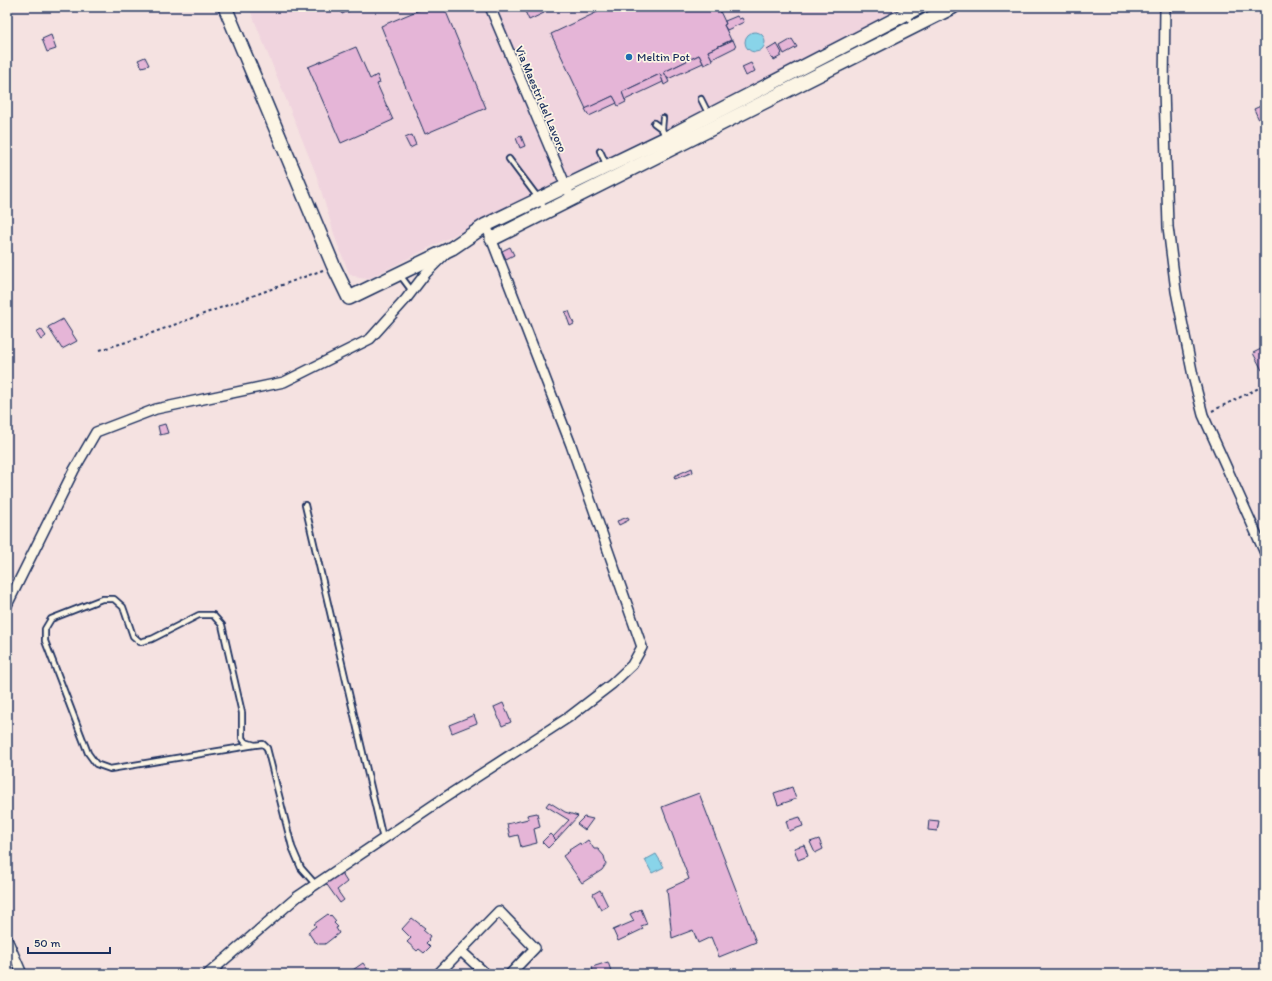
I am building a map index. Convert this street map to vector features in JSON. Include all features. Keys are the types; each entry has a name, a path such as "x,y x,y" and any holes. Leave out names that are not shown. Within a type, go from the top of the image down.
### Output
{"street":[{"path":"225,7 333,266 349,298 452,248 486,225 565,186 611,172"},
{"name":"Via Maestri del Lavoro","path":"490,7 565,186 572,199"},
{"path":"492,239 572,199 611,172 667,138 709,115 905,10 919,7"},
{"path":"667,138 715,127 953,7"},
{"path":"1164,7 1164,89 1168,227 1176,291 1192,376 1203,415 1265,553"},
{"path":"208,974 297,897 441,800 569,717 612,684 632,666 642,647 571,445 486,225"},
{"path":"7,605 74,470 96,432 156,408 284,382 370,339 406,299 426,273 452,248"},
{"path":"438,974 500,911 535,948 510,974"},
{"path":"7,939 22,974"},
{"path":"461,951 486,974"}],"lane":[{"path":"905,10 913,27"},
{"path":"701,99 715,127"},
{"path":"663,118 667,138"},
{"path":"654,123 667,138"},
{"path":"600,151 611,172"},
{"path":"509,159 540,199 547,212"},
{"path":"399,274 412,291"},
{"path":"305,505 383,839"},
{"path":"255,745 245,742 242,738 242,713 224,632 222,624 212,614 199,614 152,639 140,642 134,636 123,607 114,599 102,598 51,620 45,629 45,641 88,753 96,764 110,768 255,745 263,744 268,748 292,847 301,868 316,885"}],"path":[{"path":"100,350 154,332 333,266"},
{"path":"1203,415 1265,385"}],"shaded area":[{"path":"249,7 968,7 489,246 474,225 368,279 359,278 349,273 336,240 316,174"}],"water":[{"path":"755,32 762,35 765,42 762,49 755,52 748,49 745,42 748,35"},
{"path":"656,854 664,867 652,873 645,860"}],"building":[{"path":"340,7 358,7 342,14"},
{"path":"426,7 444,7 486,108 425,134 381,26"},
{"path":"523,7 541,7 544,13 529,20"},
{"name":"Meltin Pot","path":"608,7 718,7 726,24 724,25 731,40 708,51 713,61 704,65 699,55 664,72 669,82 664,85 660,74 622,92 626,102 618,106 613,96 586,109 551,34"},
{"path":"737,16 739,19 742,18 744,22 727,30 724,25 726,24 725,21"},
{"path":"51,35 56,49 47,52 42,39"},
{"path":"792,39 797,47 784,54 780,46"},
{"path":"733,40 736,47 712,59 708,51"},
{"path":"777,44 782,53 781,56 774,60 767,50"},
{"path":"356,47 370,79 377,75 380,83 377,84 393,120 341,143 308,67"},
{"path":"699,55 703,63 668,79 664,72"},
{"path":"145,57 149,65 142,67 138,60"},
{"path":"751,63 755,71 746,76 742,67"},
{"path":"660,74 663,82 625,100 622,92"},
{"path":"613,96 617,103 589,116 585,109"},
{"path":"1265,104 1265,123 1263,118 1259,120 1254,109"},
{"path":"412,135 416,145 410,148 405,138"},
{"path":"521,136 525,146 520,148 516,138"},
{"path":"510,247 514,255 506,259 502,251"},
{"path":"569,311 574,324 570,326 565,312"},
{"path":"63,319 77,341 62,349 48,327"},
{"path":"41,329 46,336 41,340 36,332"},
{"path":"1265,347 1265,369 1262,370 1253,353"},
{"path":"165,424 168,433 160,435 158,426"},
{"path":"692,468 693,472 675,479 674,476"},
{"path":"628,517 629,520 619,525 617,521"},
{"path":"503,703 511,722 502,726 494,707"},
{"path":"474,715 477,723 452,733 449,725"},
{"path":"792,787 796,799 778,805 774,793"},
{"path":"699,793 756,942 719,957 711,937 698,943 693,930 672,938 667,889 689,879 662,807"},
{"path":"549,802 565,812 578,816 556,840 553,837 569,820 546,806"},
{"path":"537,813 540,827 534,829 537,843 521,847 518,835 510,837 507,824 528,819 527,815"},
{"path":"584,817 593,819 585,830 577,824"},
{"path":"800,817 803,826 789,831 786,821"},
{"path":"929,820 939,821 937,831 928,830"},
{"path":"550,834 556,840 548,848 542,842"},
{"path":"819,839 823,849 815,853 810,842"},
{"path":"588,840 594,849 598,849 604,856 606,864 602,870 582,883 563,856 570,851 569,850"},
{"path":"804,845 808,856 798,860 794,848"},
{"path":"340,871 347,882 337,890 344,900 340,903 325,882"},
{"path":"600,890 608,906 601,910 593,894"},
{"path":"641,909 647,924 641,926 643,929 618,941 613,930 634,921 630,914"},
{"path":"328,914 330,916 331,915 336,921 334,923 338,927 336,928 339,933 325,944 319,944 314,941 308,932 316,926 314,924"},
{"path":"412,918 425,928 423,930 430,936 426,943 430,947 424,953 419,949 417,951 407,942 411,938 402,929"},
{"path":"608,962 612,974 594,974 592,967"},
{"path":"363,963 371,974 347,974"}],"place":[{"name":"Meltin Pot","path":"629,57"}]}
